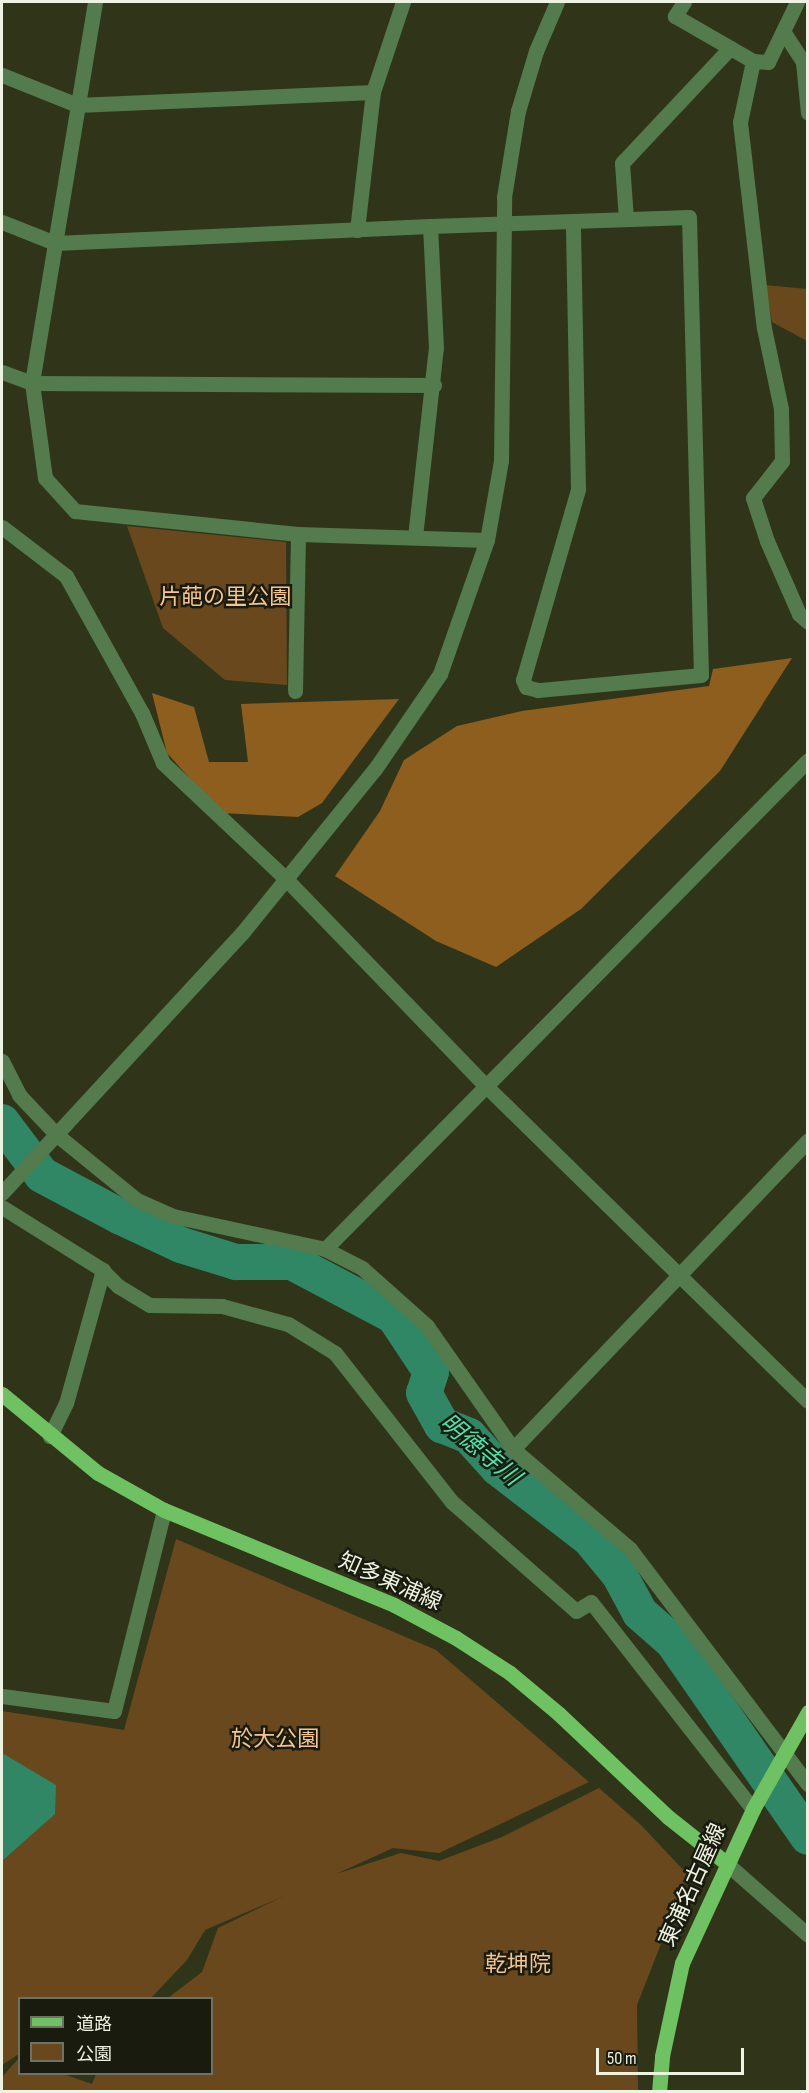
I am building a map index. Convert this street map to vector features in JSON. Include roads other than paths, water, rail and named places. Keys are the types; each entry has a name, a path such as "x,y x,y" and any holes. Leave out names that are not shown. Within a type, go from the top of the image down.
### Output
{"main road":[{"name":"知多東浦線","path":"2,1396 98,1473 164,1509 394,1605 456,1638 510,1673 559,1714 668,1817 726,1863"},
{"name":"東浦名古屋線","path":"659,2091 662,2056 682,1964 726,1863 781,1754 807,1712"}],"street":[{"path":"95,2 32,383 45,478 75,511 298,534 487,540"},
{"path":"357,230 373,92 403,2"},
{"path":"2,1194 242,933 375,769 440,674 487,540 501,461 503,226 518,111 536,51 557,2"},
{"path":"684,2 675,16 753,61 768,62 797,2"},
{"path":"783,31 803,62 806,77 807,113"},
{"path":"626,219 622,164 729,48"},
{"path":"753,61 740,122 764,328 781,409 782,461 753,498 767,541 800,614 807,622"},
{"path":"2,75 77,105 373,92"},
{"path":"2,222 55,243 430,226 503,226 573,221 689,217 701,675 538,690 526,687 523,680 578,489 573,221"},
{"path":"415,537 434,385 436,348 430,226"},
{"path":"2,372 32,383 434,385"},
{"path":"2,527 66,576 142,712 163,763 285,878 484,1084 681,1274 807,1401"},
{"path":"295,691 298,534"},
{"path":"325,1249 484,1084 807,760"},
{"path":"2,1061 20,1095 57,1136 137,1200 173,1216 325,1249 362,1268 427,1326 513,1449 630,1549 781,1754 807,1784"},
{"path":"513,1449 807,1140"},
{"path":"2,1207 103,1271 118,1286 150,1305 222,1306 288,1324 335,1353 452,1502 576,1611 591,1602 753,1809"},
{"path":"50,1436 66,1403 103,1271"},
{"path":"2,1696 114,1711 164,1509"},
{"path":"726,1863 807,1935"}],"waterway":[{"name":"明徳寺川","path":"2,1122 42,1175 121,1217 181,1245 236,1262 292,1262 394,1316 431,1372 424,1393 442,1425 469,1436 498,1468 589,1538 619,1574 640,1613 673,1642 808,1837"}],"park label":[{"name":"片葩の里公園","path":"225,598"},
{"name":"於大公園","path":"275,1740"},
{"name":"乾坤院","path":"518,1965"}]}
